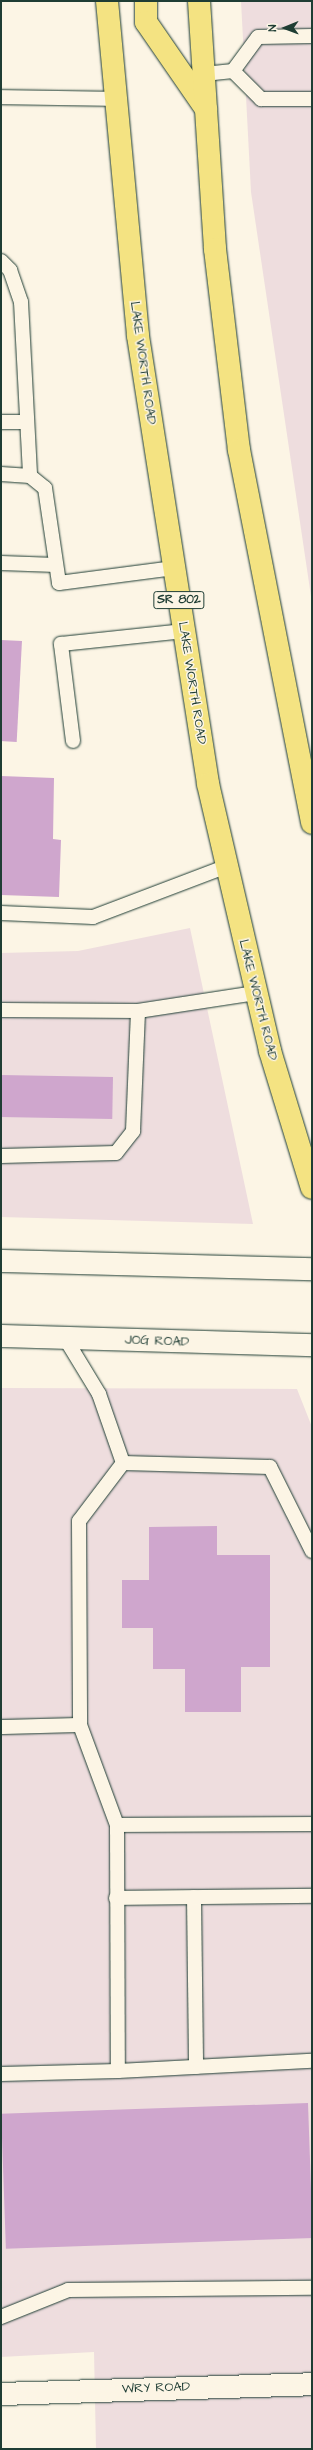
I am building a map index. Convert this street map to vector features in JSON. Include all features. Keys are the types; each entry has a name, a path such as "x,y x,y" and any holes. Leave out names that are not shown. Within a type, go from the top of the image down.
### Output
{"main road":[{"name":"LAKE WORTH ROAD","path":"107,1 138,336 208,784 270,1051 312,1188"},
{"path":"146,1 146,22 206,110"},
{"path":"199,1 215,249 239,450 312,823"},
{"path":"1,1261 312,1269"},
{"name":"JOG ROAD","path":"1,1336 312,1345"},
{"name":"WRY ROAD","path":"1,2394 312,2384"}],"lane":[{"path":"204,74 233,71 258,37 312,36"},
{"path":"233,71 262,99 312,99"},
{"path":"1,97 115,99"},
{"path":"1,261 10,270 21,302 30,476"},
{"path":"1,422 28,422"},
{"path":"1,474 30,476 45,488 59,583 174,568"},
{"path":"1,563 56,565"},
{"path":"73,741 62,644 184,631"},
{"path":"1,913 93,916 227,866"},
{"path":"1,1010 138,1011 256,993"},
{"path":"1,1156 116,1153 133,1131 138,1011"},
{"path":"65,1338 99,1394 123,1463"},
{"path":"123,1463 270,1466 312,1551"},
{"path":"118,2071 116,1898 117,1825 80,1725 79,1521 123,1463"},
{"path":"1,1727 80,1725"},
{"path":"117,1825 312,1824"},
{"path":"116,1898 312,1896"},
{"path":"194,1897 196,2067"},
{"path":"1,2074 118,2071 312,2061"},
{"path":"1,2317 68,2290 312,2288"}],"shaded area":[{"path":"241,1 312,1 312,603 251,192"},
{"path":"190,928 253,1224 1,1217 1,953 78,951"},
{"path":"1,1388 297,1389 312,1427 312,2449 96,2449 94,2352 1,2357"}],"building":[{"path":"1,640 22,641 17,742 1,741"},
{"path":"1,776 54,778 53,839 61,840 59,897 1,895"},
{"path":"1,1075 113,1077 112,1119 1,1117"},
{"path":"217,1526 217,1555 270,1555 270,1667 241,1667 241,1712 185,1712 185,1669 153,1669 153,1628 122,1628 122,1580 149,1580 149,1527"},
{"path":"308,2103 312,2238 6,2249 1,2114"}]}
